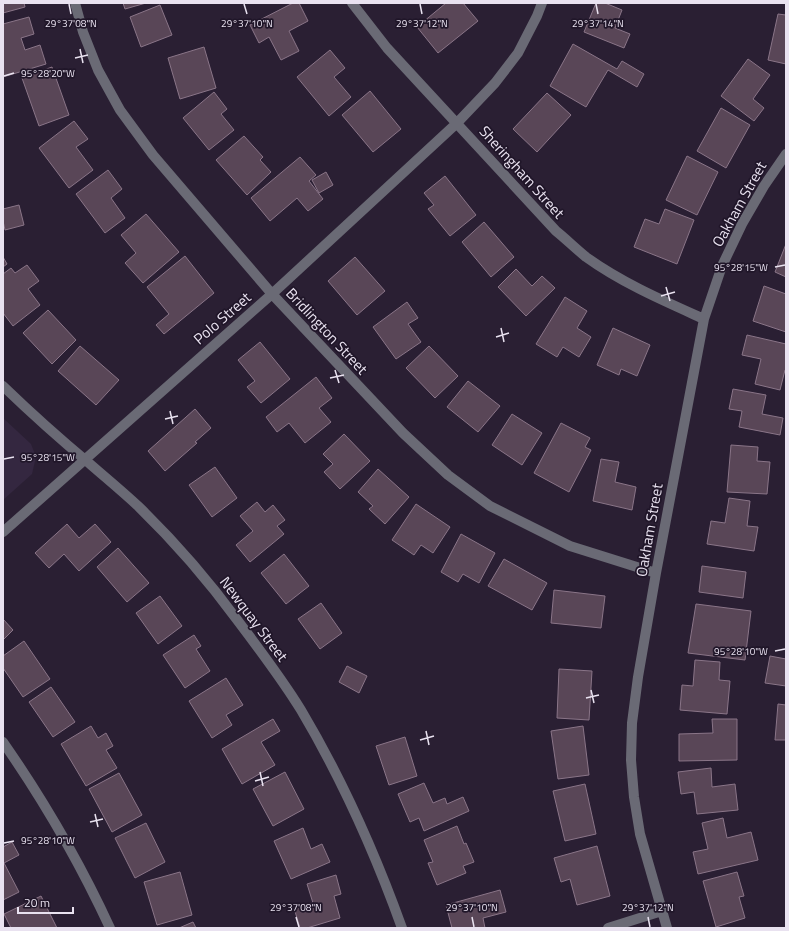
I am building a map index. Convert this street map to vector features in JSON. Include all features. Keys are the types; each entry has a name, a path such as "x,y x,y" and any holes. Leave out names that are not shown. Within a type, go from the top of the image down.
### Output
{"street":[{"name":"Bridlington Street","path":"74,3 83,32 98,70 120,110 153,155 272,294 403,433 448,475 490,506 570,546 656,572"},
{"name":"Sheringham Street","path":"352,3 387,48 556,231 587,257 646,293 704,319"},
{"name":"Polo Street","path":"3,532 272,294 457,123 495,83 518,53 542,3"},
{"name":"Oakham Street","path":"667,928 640,834 634,797 631,760 632,724 656,572 704,319 722,266 742,224 764,186 786,154"},
{"name":"Newquay Street","path":"3,386 138,506 179,548 221,598 270,663 301,710 332,766 361,825 402,928"},
{"path":"3,742 30,781 70,848 110,928"},
{"path":"608,928 662,911"}],"shaded area":[{"path":"3,418 31,444 36,457 32,474 3,500"}],"building":[{"path":"3,3 24,3 25,7 3,13"},
{"path":"123,3 146,3 125,9"},
{"path":"293,3 299,3 308,21 289,31 299,51 281,60 269,37 259,43 250,25"},
{"path":"446,3 463,3 478,21 438,53 417,27"},
{"path":"596,3 605,3 622,10 615,28 630,34 624,48 584,32"},
{"path":"160,5 172,35 141,47 130,17"},
{"path":"778,14 786,15 786,64 768,60"},
{"path":"29,17 34,34 21,38 25,50 40,45 46,64 3,77 3,24"},
{"path":"573,44 617,69 622,61 644,74 637,87 608,70 586,107 550,86"},
{"path":"204,47 216,88 180,99 168,58"},
{"path":"330,50 345,68 334,77 351,97 329,116 297,77"},
{"path":"748,59 770,75 753,99 764,108 754,121 721,96"},
{"path":"52,67 69,115 39,126 22,78"},
{"path":"370,91 401,129 373,152 342,115"},
{"path":"214,92 227,109 221,114 234,130 209,150 183,118"},
{"path":"547,93 571,115 537,152 513,129"},
{"path":"721,108 750,125 726,168 697,151"},
{"path":"74,121 88,139 76,147 93,170 69,188 39,148"},
{"path":"244,136 263,157 260,160 271,172 247,195 216,160"},
{"path":"687,156 718,172 697,215 666,200"},
{"path":"300,157 316,175 309,181 323,199 308,211 297,198 270,221 251,198"},
{"path":"108,170 122,189 111,198 125,218 105,233 76,194"},
{"path":"326,172 333,185 319,193 312,180"},
{"path":"445,176 476,215 450,236 428,209 434,205 424,193"},
{"path":"19,205 24,225 5,230 3,209"},
{"path":"665,209 694,220 677,264 634,247 645,219 659,224"},
{"path":"146,214 179,252 143,283 125,263 136,253 121,235"},
{"path":"484,222 514,257 491,277 462,242"},
{"path":"786,244 786,277 775,272"},
{"path":"185,256 214,293 164,334 156,325 169,314 147,287"},
{"path":"3,257 7,264 3,267"},
{"path":"355,257 385,291 357,315 328,281"},
{"path":"27,265 39,281 28,289 40,305 13,326 3,313 3,274 11,268 15,273"},
{"path":"516,269 532,286 542,276 555,288 526,316 498,287"},
{"path":"764,286 786,294 786,332 753,321"},
{"path":"565,297 587,311 577,328 591,337 579,357 563,347 557,357 536,344"},
{"path":"407,302 418,318 408,324 421,342 396,359 373,327"},
{"path":"48,310 76,340 52,364 23,333"},
{"path":"613,328 650,345 637,376 621,369 619,375 597,365"},
{"path":"747,335 786,344 786,370 780,390 755,384 761,359 742,355"},
{"path":"260,342 290,379 261,403 247,387 255,381 238,360"},
{"path":"80,346 119,380 96,405 58,371"},
{"path":"429,346 458,376 435,398 406,368"},
{"path":"316,377 332,398 319,408 331,422 305,443 289,423 277,432 266,417"},
{"path":"468,381 500,406 478,432 447,407"},
{"path":"733,389 766,395 762,414 783,418 780,435 739,427 742,411 729,409"},
{"path":"195,409 211,428 195,442 197,443 165,471 148,451"},
{"path":"512,414 542,433 522,465 492,445"},
{"path":"561,423 590,438 585,447 591,450 569,492 534,473"},
{"path":"344,434 370,461 340,489 324,472 333,464 323,454"},
{"path":"731,445 758,447 757,461 770,462 767,494 727,492"},
{"path":"601,459 619,462 615,482 636,487 632,510 593,501"},
{"path":"215,467 237,498 212,517 189,485"},
{"path":"378,469 409,497 385,524 369,509 373,506 358,492"},
{"path":"729,498 750,501 747,526 758,527 754,551 707,544 711,521 725,523"},
{"path":"257,502 265,512 273,505 285,520 277,526 284,534 250,562 236,545 253,531 240,516"},
{"path":"416,504 450,527 433,553 421,545 414,555 392,540"},
{"path":"67,524 79,538 95,524 111,542 79,571 64,554 49,568 35,553"},
{"path":"461,534 495,553 479,583 463,574 458,582 441,572"},
{"path":"118,548 149,583 127,602 97,567"},
{"path":"284,554 309,586 286,604 261,573"},
{"path":"504,559 547,583 532,610 488,586"},
{"path":"702,566 746,572 743,598 699,592"},
{"path":"554,590 605,596 601,628 551,623"},
{"path":"160,596 182,626 158,644 136,613"},
{"path":"321,603 342,633 320,649 298,619"},
{"path":"696,604 751,611 745,660 688,653"},
{"path":"3,619 13,630 3,640"},
{"path":"194,635 201,646 196,649 210,671 185,688 163,655"},
{"path":"24,641 50,679 23,697 3,668 3,656"},
{"path":"770,656 786,659 786,686 765,683"},
{"path":"695,660 720,662 719,680 730,681 727,714 680,710 682,685 693,686"},
{"path":"347,666 367,676 359,693 339,682"},
{"path":"559,669 592,671 589,720 557,718"},
{"path":"226,678 243,705 226,715 232,725 212,738 189,701"},
{"path":"51,687 75,722 53,737 29,702"},
{"path":"778,704 786,705 786,740 775,740"},
{"path":"273,719 280,731 261,742 275,765 242,784 222,749"},
{"path":"712,719 737,719 737,760 679,761 679,734 713,733"},
{"path":"91,726 98,738 106,733 113,746 106,750 117,768 86,786 61,744"},
{"path":"583,726 589,775 558,779 551,731"},
{"path":"405,737 417,776 389,785 376,746"},
{"path":"711,768 712,787 735,784 738,810 697,814 694,792 681,794 678,772"},
{"path":"285,772 304,809 273,826 253,789"},
{"path":"119,773 142,815 112,832 89,789"},
{"path":"424,783 433,803 445,798 447,804 463,797 469,811 424,831 419,818 410,822 398,794"},
{"path":"585,784 596,834 565,841 553,791"},
{"path":"723,818 727,838 751,832 758,860 698,874 693,852 708,849 702,823"},
{"path":"146,823 165,862 135,878 115,838"},
{"path":"457,826 464,844 466,843 474,862 463,866 466,873 437,885 428,863 433,862 424,840"},
{"path":"303,828 311,849 322,844 330,862 291,879 274,841"},
{"path":"12,842 19,855 4,863 19,892 3,900 3,847"},
{"path":"597,846 610,896 577,905 570,879 561,882 554,858"},
{"path":"180,872 192,915 157,925 144,882"},
{"path":"737,872 744,896 739,897 745,918 716,927 703,881"},
{"path":"336,875 341,894 334,896 340,918 307,928 300,928 294,908 313,903 307,884"},
{"path":"500,890 506,912 483,918 485,928 452,928 446,905"},
{"path":"41,896 57,928 11,928 4,914"},
{"path":"193,922 196,928 179,928"}]}
